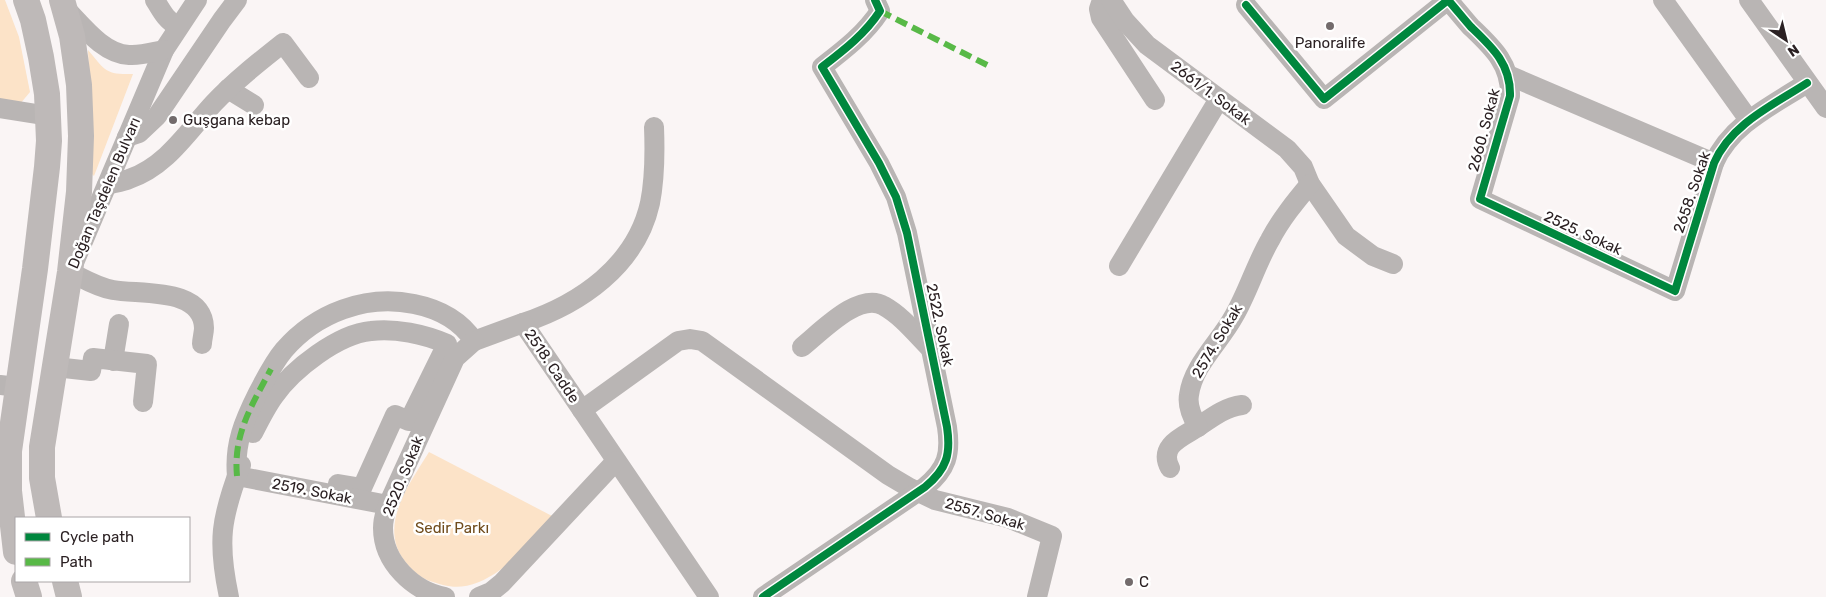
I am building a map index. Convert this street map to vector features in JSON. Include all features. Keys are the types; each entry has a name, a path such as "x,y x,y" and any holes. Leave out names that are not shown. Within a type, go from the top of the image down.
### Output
{"main road":[{"path":"15,543 9,490 9,386 34,269 47,167 49,116 41,56 33,20 26,0"},
{"path":"64,4 73,44 81,107 79,192 70,272"},
{"name":"Doğan Taşdelen Bulvarı","path":"49,517 42,478 41,455 70,272"},
{"path":"0,486 9,451"},
{"path":"0,513 0,554"},
{"path":"24,582 29,597"}],"street":[{"path":"155,0 165,16 178,26"},
{"name":"Doğan Taşdelen Bulvarı","path":"70,272 164,50 178,26 197,0"},
{"path":"127,137 139,133 157,116 237,0"},
{"path":"1102,0 1101,18 1155,100"},
{"name":"2661/1. Sokak","path":"1111,0 1125,21 1147,45 1287,149 1303,167 1310,184 1346,236 1373,256 1393,264"},
{"path":"1246,5 1324,100 1448,0"},
{"name":"2660. Sokak","path":"1448,0 1492,47 1502,61 1508,75 1510,96 1480,199"},
{"path":"1663,0 1749,120"},
{"path":"1749,0 1826,108"},
{"path":"64,4 103,44 118,53 137,55 164,50"},
{"name":"2522. Sokak","path":"763,597 917,492 934,479 946,461 948,450 947,427 907,233 896,197 879,163 822,67 865,30 877,6"},
{"path":"107,185 130,179 150,169 167,156 228,89 283,43 309,78"},
{"path":"1508,75 1714,163"},
{"name":"2658. Sokak","path":"1675,291 1714,163 1726,142 1749,120 1807,83"},
{"path":"228,89 254,105"},
{"path":"1119,266 1219,99"},
{"path":"0,108 49,116"},
{"path":"523,324 548,315 596,285 614,270 629,251 640,231 650,204 655,157 654,127"},
{"name":"2574. Sokak","path":"1198,427 1188,404 1188,396 1198,370 1235,315 1270,239 1310,184"},
{"name":"2525. Sokak","path":"1480,199 1675,291"},
{"path":"70,272 92,284 110,290 182,298 192,304 201,315 204,328 202,344"},
{"path":"237,476 235,461 237,445 248,413 271,369 283,352 298,335 315,323 335,312 356,304 381,301 403,302 440,311 466,330 474,341"},
{"path":"802,347 848,310 860,304 872,302 883,305 892,312 930,348"},
{"path":"113,361 119,324"},
{"name":"2518. Cadde","path":"474,341 523,324 709,597"},
{"path":"229,597 224,573 221,535 224,517 237,476 255,430 274,396 293,375 331,346 353,335 385,330 422,336 447,344 409,421 395,415 362,488 337,483 333,495"},
{"name":"2557. Sokak","path":"582,410 678,341 684,339 702,342 888,475 917,492 946,504 1008,518 1052,536 1038,597"},
{"name":"2520. Sokak","path":"445,597 428,593 406,577 388,551 383,530 388,505 456,358 474,341"},
{"path":"55,367 91,370 92,358 146,364 143,402"},
{"path":"1170,468 1166,456 1168,449 1223,411 1236,406 1242,406"},
{"path":"479,597 491,592 502,583 616,461"},
{"name":"2519. Sokak","path":"237,476 388,505"}],"green space":[{"path":"0,0 5,0 19,37 30,92 20,104 0,100"},
{"path":"88,50 106,70 133,74 94,176 88,170 91,117"},
{"name":"Sedir Parkı","path":"429,452 554,517 510,562 490,577 459,587 427,580 414,572 404,560 397,547 394,533 395,519 400,504 413,477"}],"marked path":[{"path":"880,11 991,67"},
{"path":"237,476 238,447 245,420 271,369"}],"cycle path":[{"path":"763,597 925,487 943,467 948,453 947,427 907,233 896,197 879,163 822,67 868,27 880,11 875,0"},
{"path":"1246,5 1324,99 1448,0 1499,57 1504,65 1509,85 1510,96 1480,199 1675,291 1714,163 1721,149 1742,126 1807,83"}],"place":[{"name":"Panoralife","path":"1330,26"},
{"name":"Guşgana kebap","path":"173,120"},
{"name":"C","path":"1129,582"}]}
